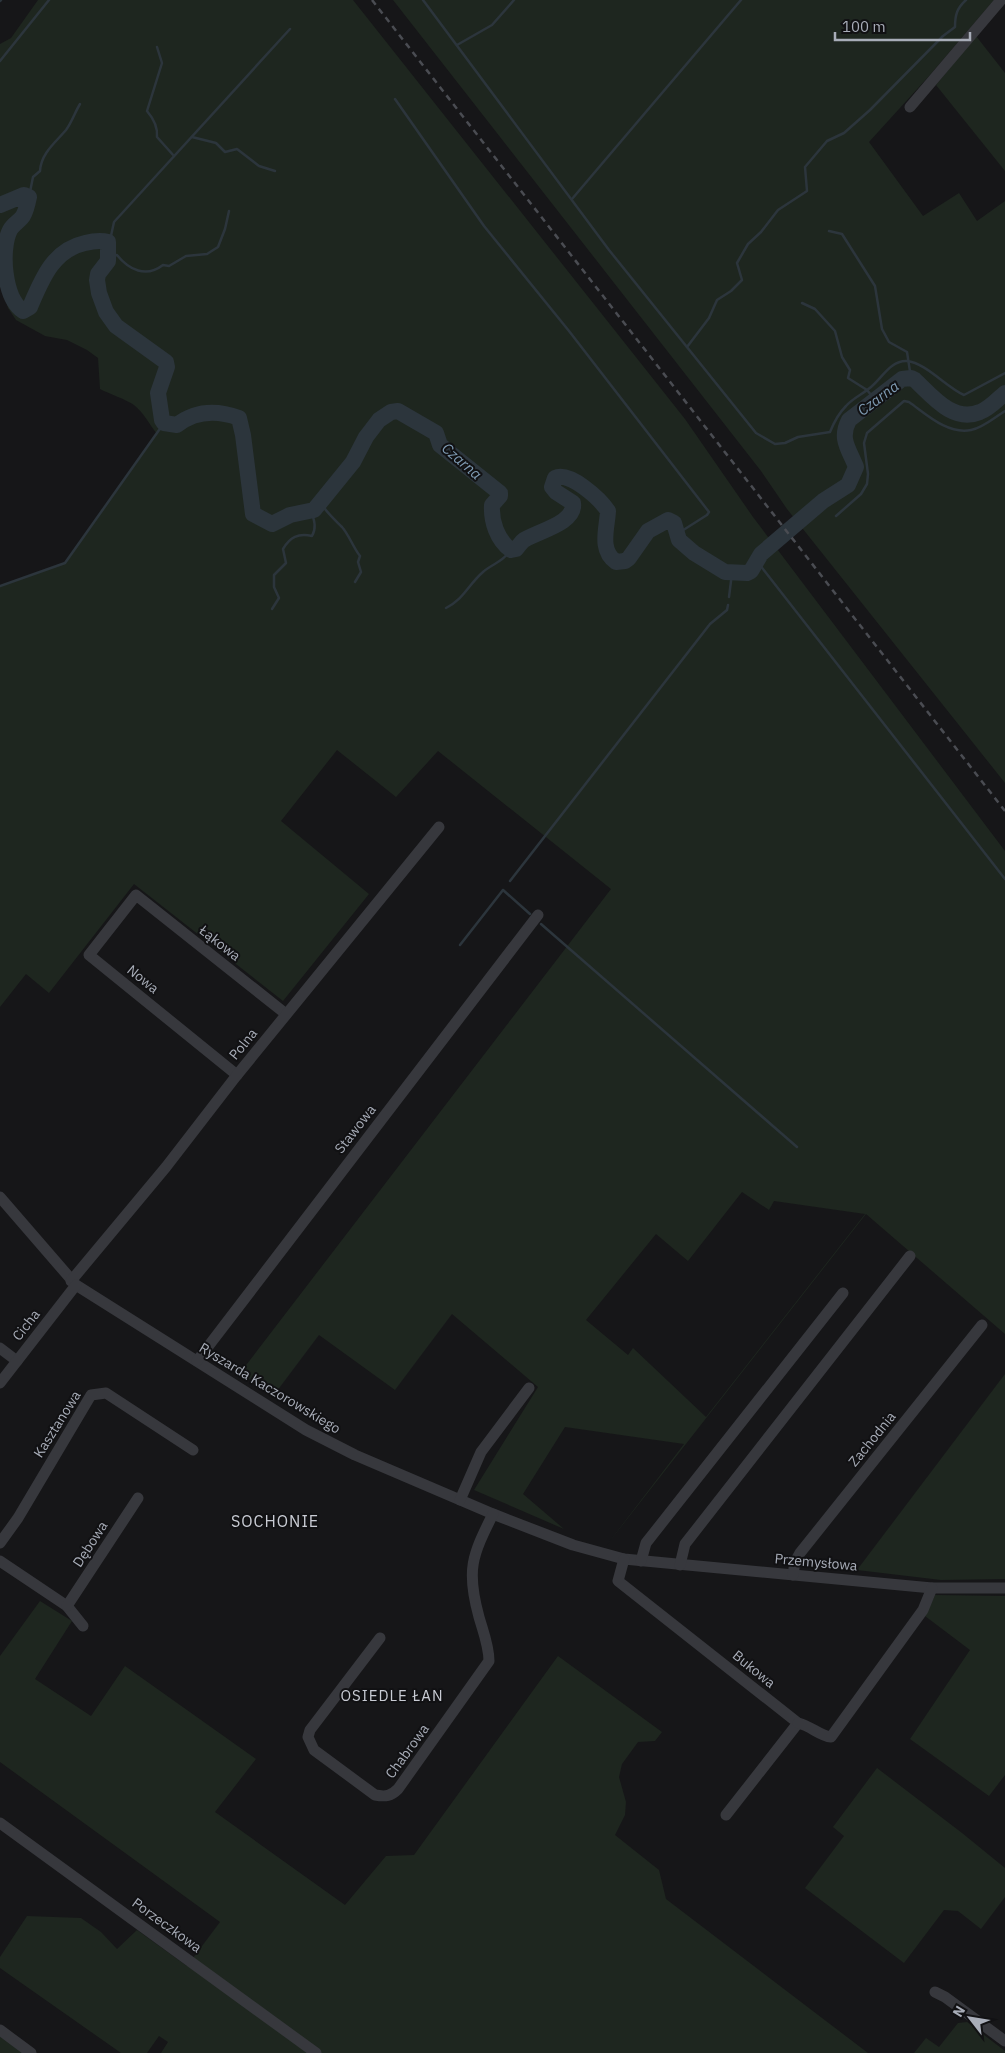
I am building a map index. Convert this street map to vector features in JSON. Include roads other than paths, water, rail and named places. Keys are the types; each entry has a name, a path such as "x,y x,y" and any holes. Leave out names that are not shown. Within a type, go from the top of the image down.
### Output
{"street":[{"path":"910,107 1001,4"},
{"name":"Polna","path":"73,1283 237,1075 439,827"},
{"name":"Łąkowa","path":"136,895 286,1014"},
{"name":"Nowa","path":"136,895 89,955 237,1075"},
{"name":"Stawowa","path":"197,1361 538,915"},
{"name":"Ryszarda Kaczorowskiego","path":"0,1197 73,1283 306,1430 354,1455 493,1514 573,1545 624,1559"},
{"path":"680,1565 685,1544 910,1256"},
{"name":"Cicha","path":"0,1383 73,1283"},
{"path":"641,1561 646,1543 844,1293"},
{"name":"Zachodnia","path":"793,1575 795,1562 800,1553 982,1325"},
{"path":"0,1348 17,1361"},
{"path":"460,1500 481,1452 529,1388"},
{"name":"Kasztanowa","path":"0,1543 18,1518 91,1395 106,1393 193,1450"},
{"name":"Dębowa","path":"67,1606 138,1498"},
{"name":"Chabrowa","path":"380,1638 310,1730 308,1737 314,1750 375,1795 384,1797 392,1795 398,1789 489,1662 489,1651 474,1598 471,1580 478,1544 493,1514"},
{"name":"Przemysłowa","path":"624,1559 932,1588 1005,1588"},
{"name":"Bukowa","path":"624,1559 618,1581 798,1723"},
{"path":"0,1561 67,1606 83,1626"},
{"path":"726,1815 798,1723 810,1726 825,1736 832,1738 923,1610 932,1588"},
{"name":"Porzeczkowa","path":"0,1823 316,2053"},
{"path":"935,1992 945,1997 1005,2041"},
{"path":"0,2030 31,2053"}],"waterway":[{"path":"0,61 49,0"},
{"path":"423,0 609,250 756,433 775,444 785,443 798,437 830,432 843,409 871,387 891,366 901,361 921,366 964,395 1005,373"},
{"path":"457,45 492,25 514,0"},
{"path":"572,199 741,0"},
{"path":"687,347 709,318 717,300 731,291 742,280 737,263 748,244 761,232 778,210 807,191 805,167 827,141 844,133 870,110 943,36 955,27 957,12 966,0"},
{"path":"109,245 114,222 290,29"},
{"path":"157,47 162,63 147,111 155,123 157,137 174,156"},
{"path":"395,99 484,226 569,331 709,512 677,534"},
{"path":"29,197 33,177 40,171 46,153 66,130 80,104"},
{"path":"192,137 216,143 225,152 237,149 259,166 275,171"},
{"name":"Czarna","path":"0,205 24,195 29,197 23,216 10,230 5,249 8,285 17,305 23,311 30,307 50,267 65,252 88,242 108,242 108,261 98,274 99,293 106,312 116,326 166,362 167,367 158,393 162,420 164,423 177,425 191,417 207,413 231,415 239,418 243,435 253,514 272,524 290,515 314,510 353,462 366,437 379,420 391,412 398,411 436,433 440,445 500,493 500,496 492,505 493,517 499,536 511,550 516,549 524,540 555,526 569,516 573,503 556,492 552,487 555,478 561,477 584,487 608,511 605,539 607,552 616,562 625,561 629,558 648,531 668,520 674,523 679,540 694,553 725,572 747,573 751,571 761,554 823,501 848,485 856,467 845,438 849,420 902,379 911,378 915,380 944,406 961,414 983,411 1005,393"},
{"path":"108,257 117,255 127,265 144,272 157,269 163,265 169,266 186,256 207,254 218,247 229,211"},
{"path":"829,231 842,234 875,286 882,329 889,342 907,352 911,378"},
{"path":"802,303 815,309 835,331 842,357 850,370 848,378 867,390 876,401"},
{"path":"836,516 861,494 867,484 868,474 864,443 867,433 904,401 909,402 946,427 962,431 980,427 1005,411"},
{"path":"0,586 65,563 164,423"},
{"path":"320,502 344,530 360,556 358,562 361,572 355,582"},
{"path":"272,609 279,598 274,587 274,575 286,563 283,549 295,537 303,535 312,536 315,526 311,510"},
{"path":"446,608 462,596 483,572 504,558 511,550"},
{"path":"756,560 1005,879"},
{"path":"729,597 732,573"},
{"path":"510,881 710,624 727,610 728,605"},
{"path":"503,890 530,914"},
{"path":"460,945 503,890"},
{"path":"541,924 797,1147"}],"railway":[{"path":"372,0 1005,811"}],"district":[{"name":"SOCHONIE","path":"275,1521"},
{"name":"OSIEDLE ŁAN","path":"392,1695"}]}
